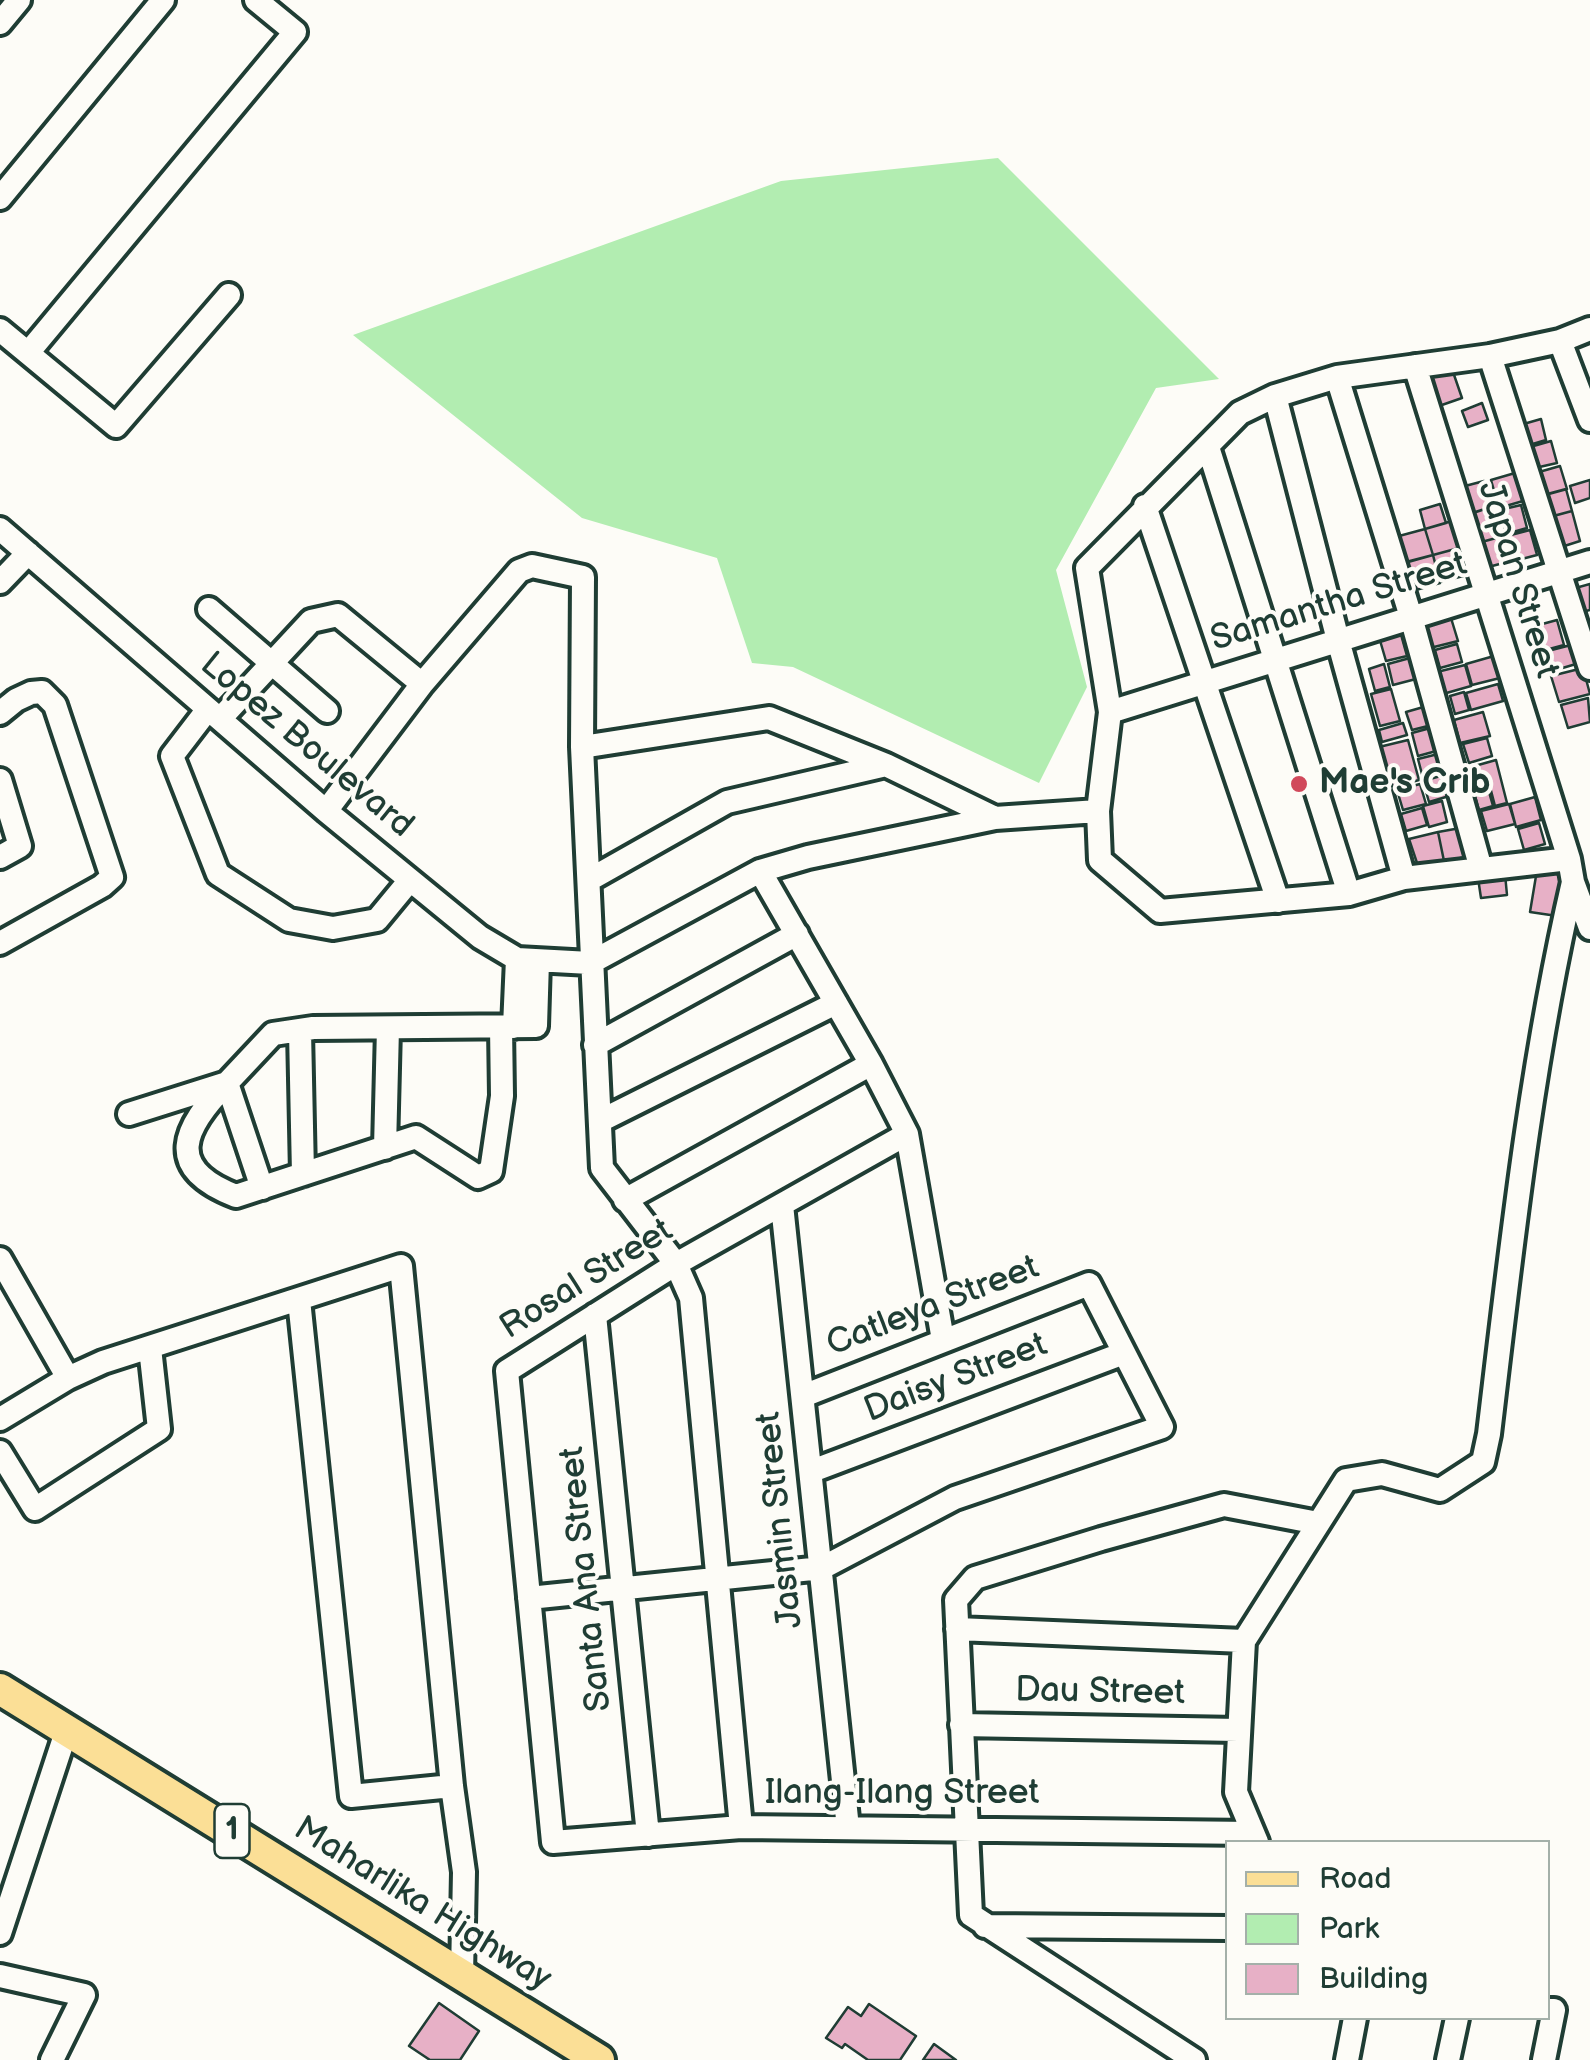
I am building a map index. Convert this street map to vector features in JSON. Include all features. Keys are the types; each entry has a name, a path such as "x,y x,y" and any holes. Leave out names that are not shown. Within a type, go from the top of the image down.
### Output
{"main road":[{"name":"Maharlika Highway","path":"0,1689 599,2060"}],"street":[{"path":"0,23 19,0"},
{"path":"0,198 163,0"},
{"path":"28,353 295,32 256,0"},
{"path":"0,330 116,426 229,296"},
{"path":"1254,1838 1236,1792 1244,1642 1346,1480 1382,1474 1440,1490 1483,1462 1515,1212 1571,871 1482,869 1404,878 1350,894 1160,911 1100,860 1098,811 1110,712 1087,568 1240,413 1275,396 1338,378 1490,356 1560,341 1590,329"},
{"path":"1560,341 1590,420"},
{"path":"1490,356 1590,668"},
{"name":"Japan Street","path":"1414,366 1590,928"},
{"path":"1338,378 1482,869"},
{"path":"1275,396 1404,878"},
{"path":"1208,447 1350,894"},
{"path":"1144,506 1278,901"},
{"name":"Lopez Boulevard","path":"0,530 410,880 480,936 527,960"},
{"path":"0,582 28,553"},
{"name":"Samantha Street","path":"1110,712 1590,562"},
{"path":"326,811 422,684 519,570 532,566 584,577 582,746 602,1168 676,1264 691,1298 741,1827"},
{"path":"208,609 327,711"},
{"path":"410,880 377,920 333,928 288,920 218,874 172,756 271,664 311,620 338,615 422,684"},
{"path":"0,713 31,693 42,692 55,705 112,877 0,943"},
{"path":"582,746 770,718 886,765 995,818"},
{"path":"589,880 727,802 886,765"},
{"path":"0,780 20,846 0,857"},
{"path":"507,1027 313,1028 272,1034 201,1109 190,1129 188,1148 194,1170 212,1186 236,1196 416,1137 459,1168 478,1176 491,1171 507,1027 527,960 590,963 760,871 808,857 995,818 1098,811"},
{"path":"760,871 907,1134 943,1340"},
{"path":"596,1045 796,934"},
{"path":"600,1121 836,1003"},
{"path":"385,1148 388,1028"},
{"path":"300,1031 303,1174"},
{"path":"625,1200 871,1064"},
{"path":"130,1114 227,1083"},
{"path":"227,1083 262,1188"},
{"name":"Rosal Street","path":"553,1842 508,1371 676,1264 907,1134"},
{"name":"Jasmin Street","path":"782,1205 848,1828"},
{"path":"0,1259 68,1378"},
{"path":"0,1418 104,1362 401,1266 452,1786 464,1872 462,1976"},
{"name":"Catleya Street","path":"803,1396 1089,1284 1124,1354"},
{"path":"299,1300 351,1796 452,1786"},
{"name":"Santa Ana Street","path":"595,1315 648,1835"},
{"path":"0,1452 35,1509 160,1429 150,1348"},
{"path":"530,1598 822,1568 955,1498 1162,1427 1124,1354"},
{"name":"Daisy Street","path":"812,1471 1124,1354"},
{"path":"1194,2060 971,1915 956,1600 976,1578 1224,1505 1318,1523"},
{"path":"956,1629 1244,1642"},
{"name":"Dau Street","path":"960,1726 1238,1730"},
{"path":"0,1933 67,1729"},
{"name":"Ilang-Ilang Street","path":"553,1842 741,1827 964,1828 1254,1838"},
{"path":"985,1926 1225,1928"},
{"path":"0,1976 84,1995 52,2060"},
{"path":"1544,2060 1554,2010 1550,2010"},
{"path":"1347,2060 1355,2020"},
{"path":"1448,2060 1457,2020"}],"green space":[{"path":"998,158 1219,379 1156,388 1056,570 1087,687 1039,783 793,667 752,663 717,558 582,518 353,335 781,181"}],"building":[{"path":"1452,369 1462,398 1439,406 1429,377"},
{"path":"1482,403 1488,420 1468,427 1462,411"},
{"path":"1541,419 1546,440 1526,446 1520,425"},
{"path":"1551,441 1557,463 1535,468 1530,447"},
{"path":"1560,466 1567,489 1545,495 1539,472"},
{"path":"1515,473 1523,501 1499,508 1491,480"},
{"path":"1590,480 1590,498 1575,503 1570,486"},
{"path":"1484,481 1491,507 1473,513 1465,486"},
{"path":"1566,489 1572,511 1546,518 1540,496"},
{"path":"1440,504 1446,523 1425,529 1420,510"},
{"path":"1521,505 1527,528 1506,534 1500,510"},
{"path":"1491,507 1500,537 1474,544 1466,515"},
{"path":"1572,511 1580,541 1555,549 1546,518"},
{"path":"1452,521 1459,548 1433,555 1425,529"},
{"path":"1425,529 1433,555 1406,562 1399,536"},
{"path":"1530,530 1537,555 1514,561 1507,536"},
{"path":"1500,537 1507,562 1481,569 1474,544"},
{"path":"1459,548 1467,575 1440,582 1433,555"},
{"path":"1433,555 1440,583 1409,592 1401,564"},
{"path":"1590,584 1590,610 1578,613 1572,589"},
{"path":"1451,618 1458,641 1430,648 1423,626"},
{"path":"1557,620 1564,645 1542,651 1535,626"},
{"path":"1400,631 1407,656 1386,661 1379,637"},
{"path":"1457,644 1462,662 1440,668 1435,650"},
{"path":"1571,645 1576,664 1549,672 1544,652"},
{"path":"1494,656 1500,678 1472,685 1466,664"},
{"path":"1410,658 1416,679 1393,685 1388,664"},
{"path":"1384,664 1390,687 1375,691 1369,669"},
{"path":"1465,665 1471,686 1443,694 1437,672"},
{"path":"1583,668 1590,694 1559,702 1551,676"},
{"path":"1498,684 1503,701 1471,710 1466,693"},
{"path":"1391,689 1400,721 1380,726 1371,694"},
{"path":"1464,692 1469,710 1455,714 1450,696"},
{"path":"1588,698 1590,722 1568,728 1561,705"},
{"path":"1427,706 1432,725 1412,730 1406,712"},
{"path":"1483,712 1490,736 1460,743 1454,720"},
{"path":"1403,723 1407,735 1382,742 1379,730"},
{"path":"1434,727 1440,750 1418,756 1412,733"},
{"path":"1487,738 1492,756 1469,763 1463,744"},
{"path":"1408,740 1419,780 1390,788 1379,747"},
{"path":"1442,753 1447,771 1423,778 1418,759"},
{"path":"1496,760 1507,803 1495,806 1489,783 1477,787 1471,767"},
{"path":"1451,773 1456,794 1429,802 1423,781"},
{"path":"1420,784 1426,804 1403,810 1397,790"},
{"path":"1487,785 1493,806 1479,810 1473,789"},
{"path":"1535,797 1541,820 1516,827 1510,804"},
{"path":"1442,801 1447,822 1429,827 1423,806"},
{"path":"1509,804 1515,824 1487,831 1481,811"},
{"path":"1422,808 1427,825 1406,831 1401,814"},
{"path":"1539,823 1545,844 1524,850 1518,829"},
{"path":"1466,827 1472,856 1444,861 1438,832"},
{"path":"1438,832 1444,861 1417,863 1409,839"},
{"path":"1537,870 1563,875 1557,916 1530,912"},
{"path":"1505,874 1507,895 1481,898 1478,878"},
{"path":"439,2003 479,2031 460,2060 430,2060 409,2046"},
{"path":"869,2004 916,2036 900,2060 868,2060 845,2044 842,2048 826,2038 848,2007 861,2016"},
{"path":"934,2044 956,2060 923,2060"}],"place":[{"name":"Mae's Crib","path":"1299,784"}]}
